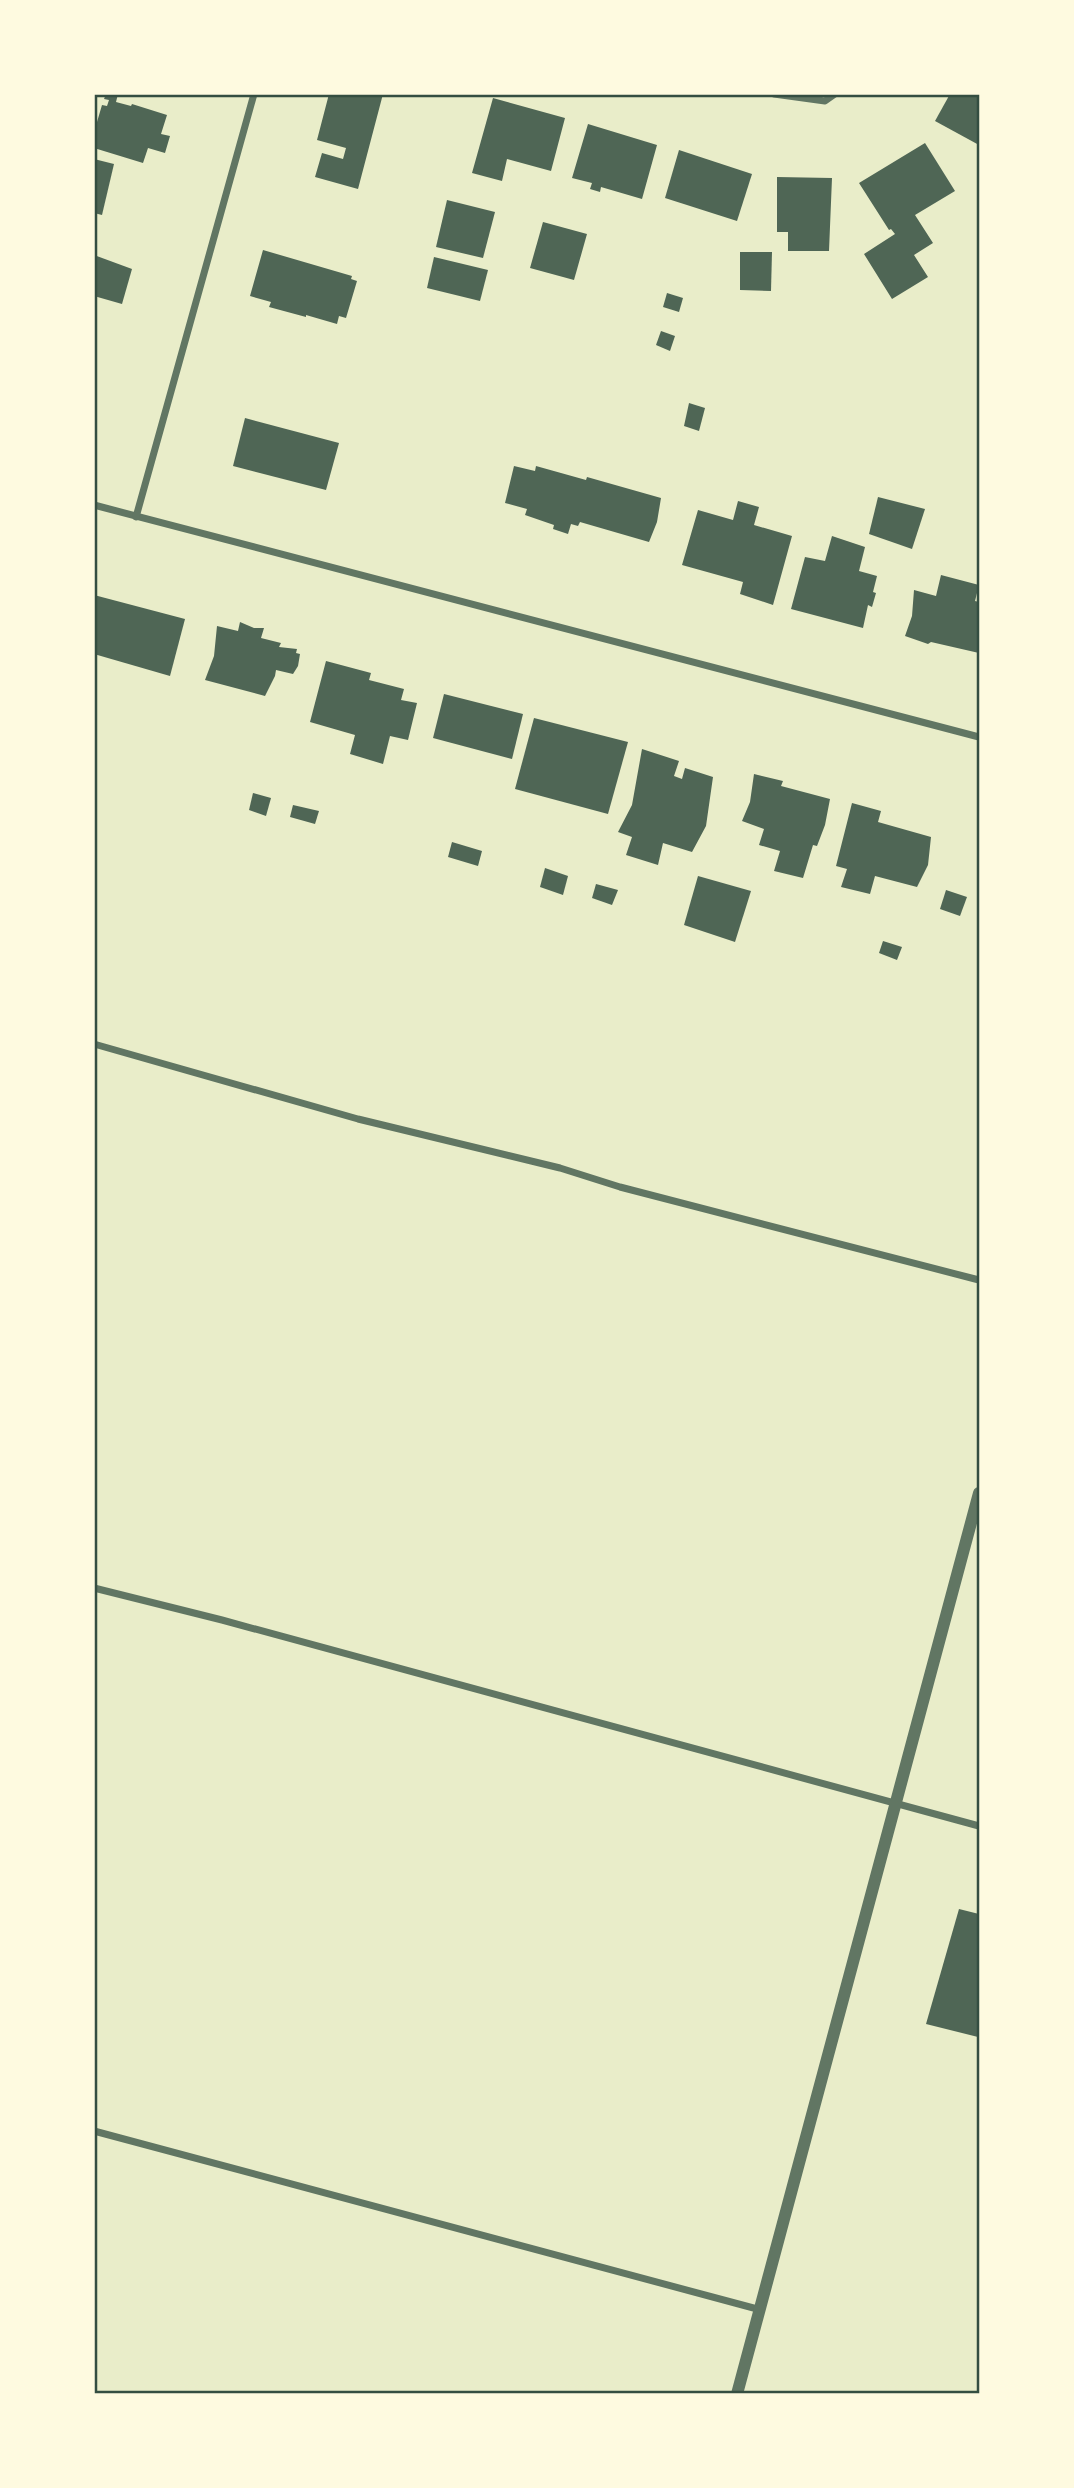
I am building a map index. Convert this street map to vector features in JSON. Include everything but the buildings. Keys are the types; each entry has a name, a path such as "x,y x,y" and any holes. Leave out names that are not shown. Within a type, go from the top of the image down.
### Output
{"street":[{"path":"136,517 254,94"},
{"path":"775,94 825,101 835,94"},
{"path":"94,505 979,737"},
{"path":"94,1044 358,1119 560,1168 979,1280"},
{"path":"737,2393 979,1493"},
{"path":"94,1588 565,1712 979,1826"},
{"path":"94,2131 761,2310"}]}
